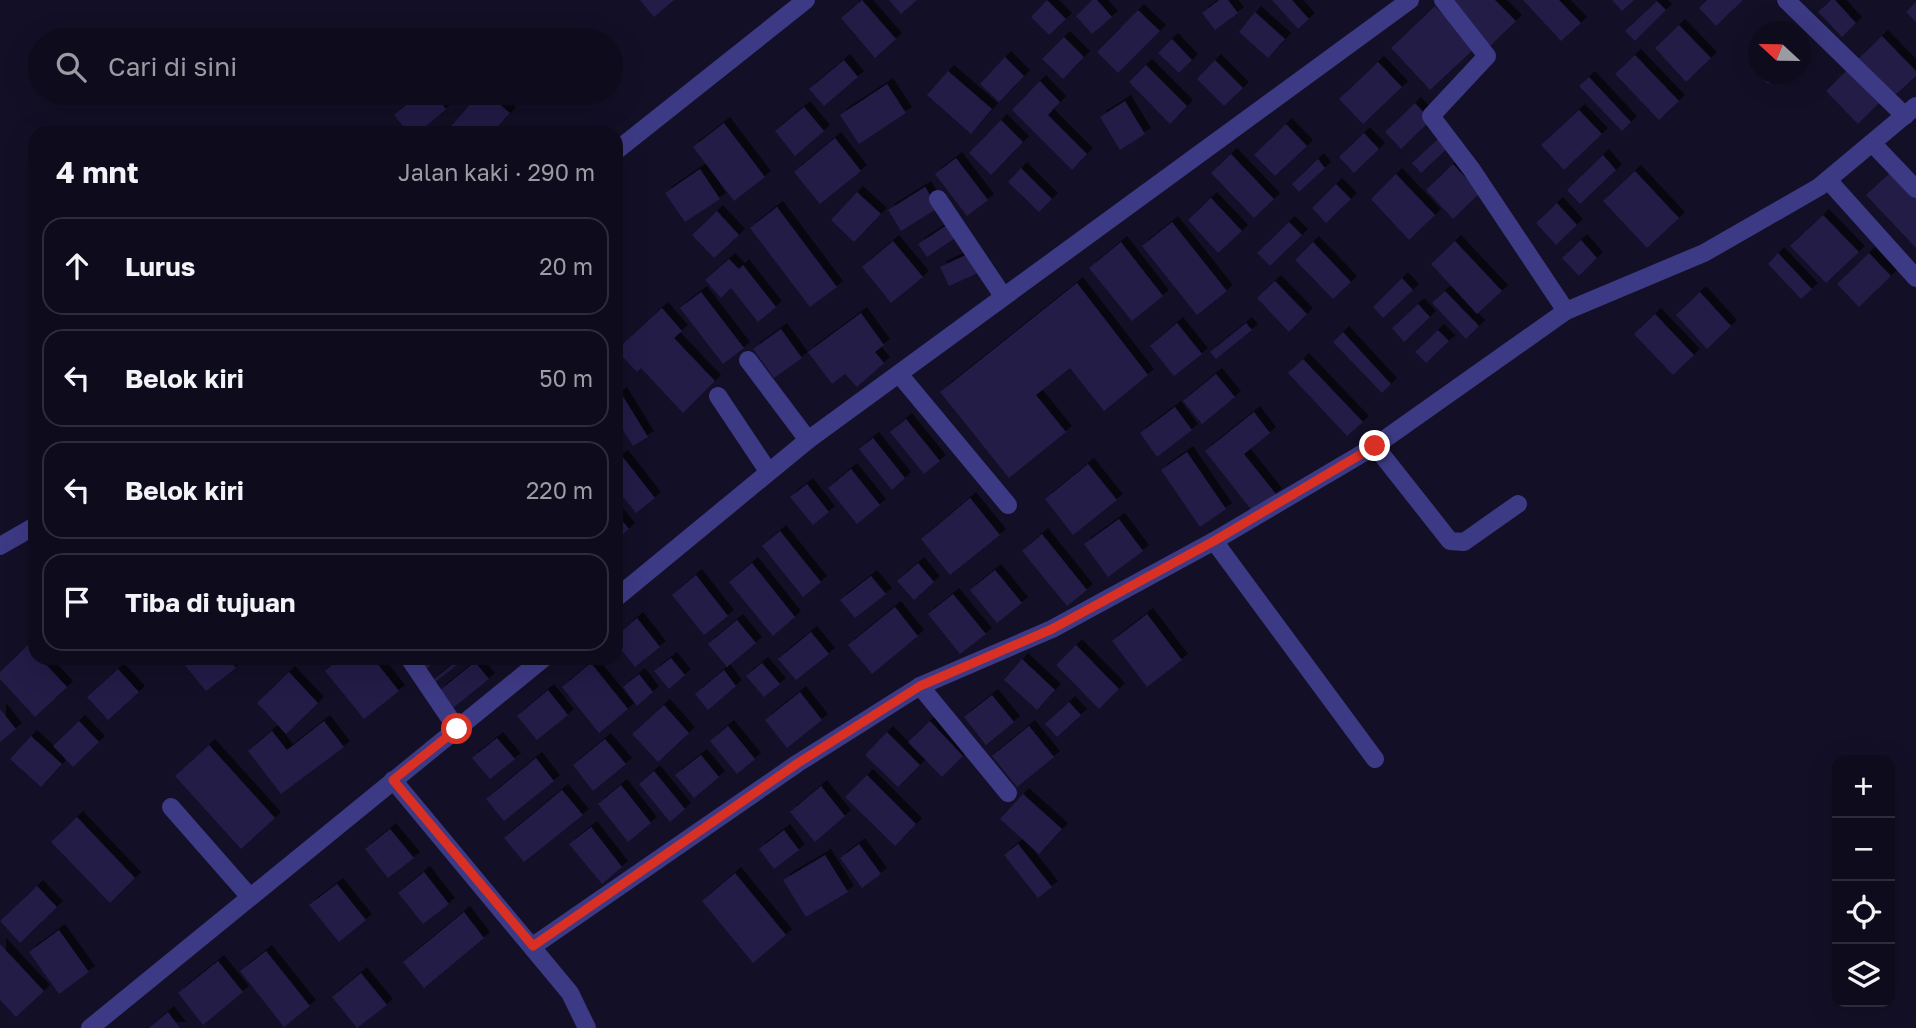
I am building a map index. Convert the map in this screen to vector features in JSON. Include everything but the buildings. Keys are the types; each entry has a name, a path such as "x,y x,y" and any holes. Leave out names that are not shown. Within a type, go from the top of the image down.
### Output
{"street":[{"path":"623,145 806,0"},
{"path":"623,592 808,440 1410,0"},
{"path":"1443,0 1487,56 1431,116 1472,170 1566,312"},
{"path":"533,946 798,763 920,686 1052,629 1214,541 1375,446 1566,312 1704,253 1828,180 1911,111 1786,0"},
{"path":"1872,143 1916,189"},
{"path":"1828,180 1916,278"},
{"path":"938,199 1003,296"},
{"path":"748,360 808,440"},
{"path":"899,374 1008,505"},
{"path":"718,396 768,471"},
{"path":"1375,446 1450,541 1464,542 1518,505"},
{"path":"0,546 28,530"},
{"path":"1214,541 1375,759"},
{"path":"414,665 457,729"},
{"path":"90,1028 535,665"},
{"path":"920,686 1008,793"},
{"path":"393,780 570,993 587,1028"},
{"path":"171,807 250,897"}],"route":[{"path":"457,729 393,780 533,946 798,763 920,686 1052,629 1214,541 1375,446"}]}
